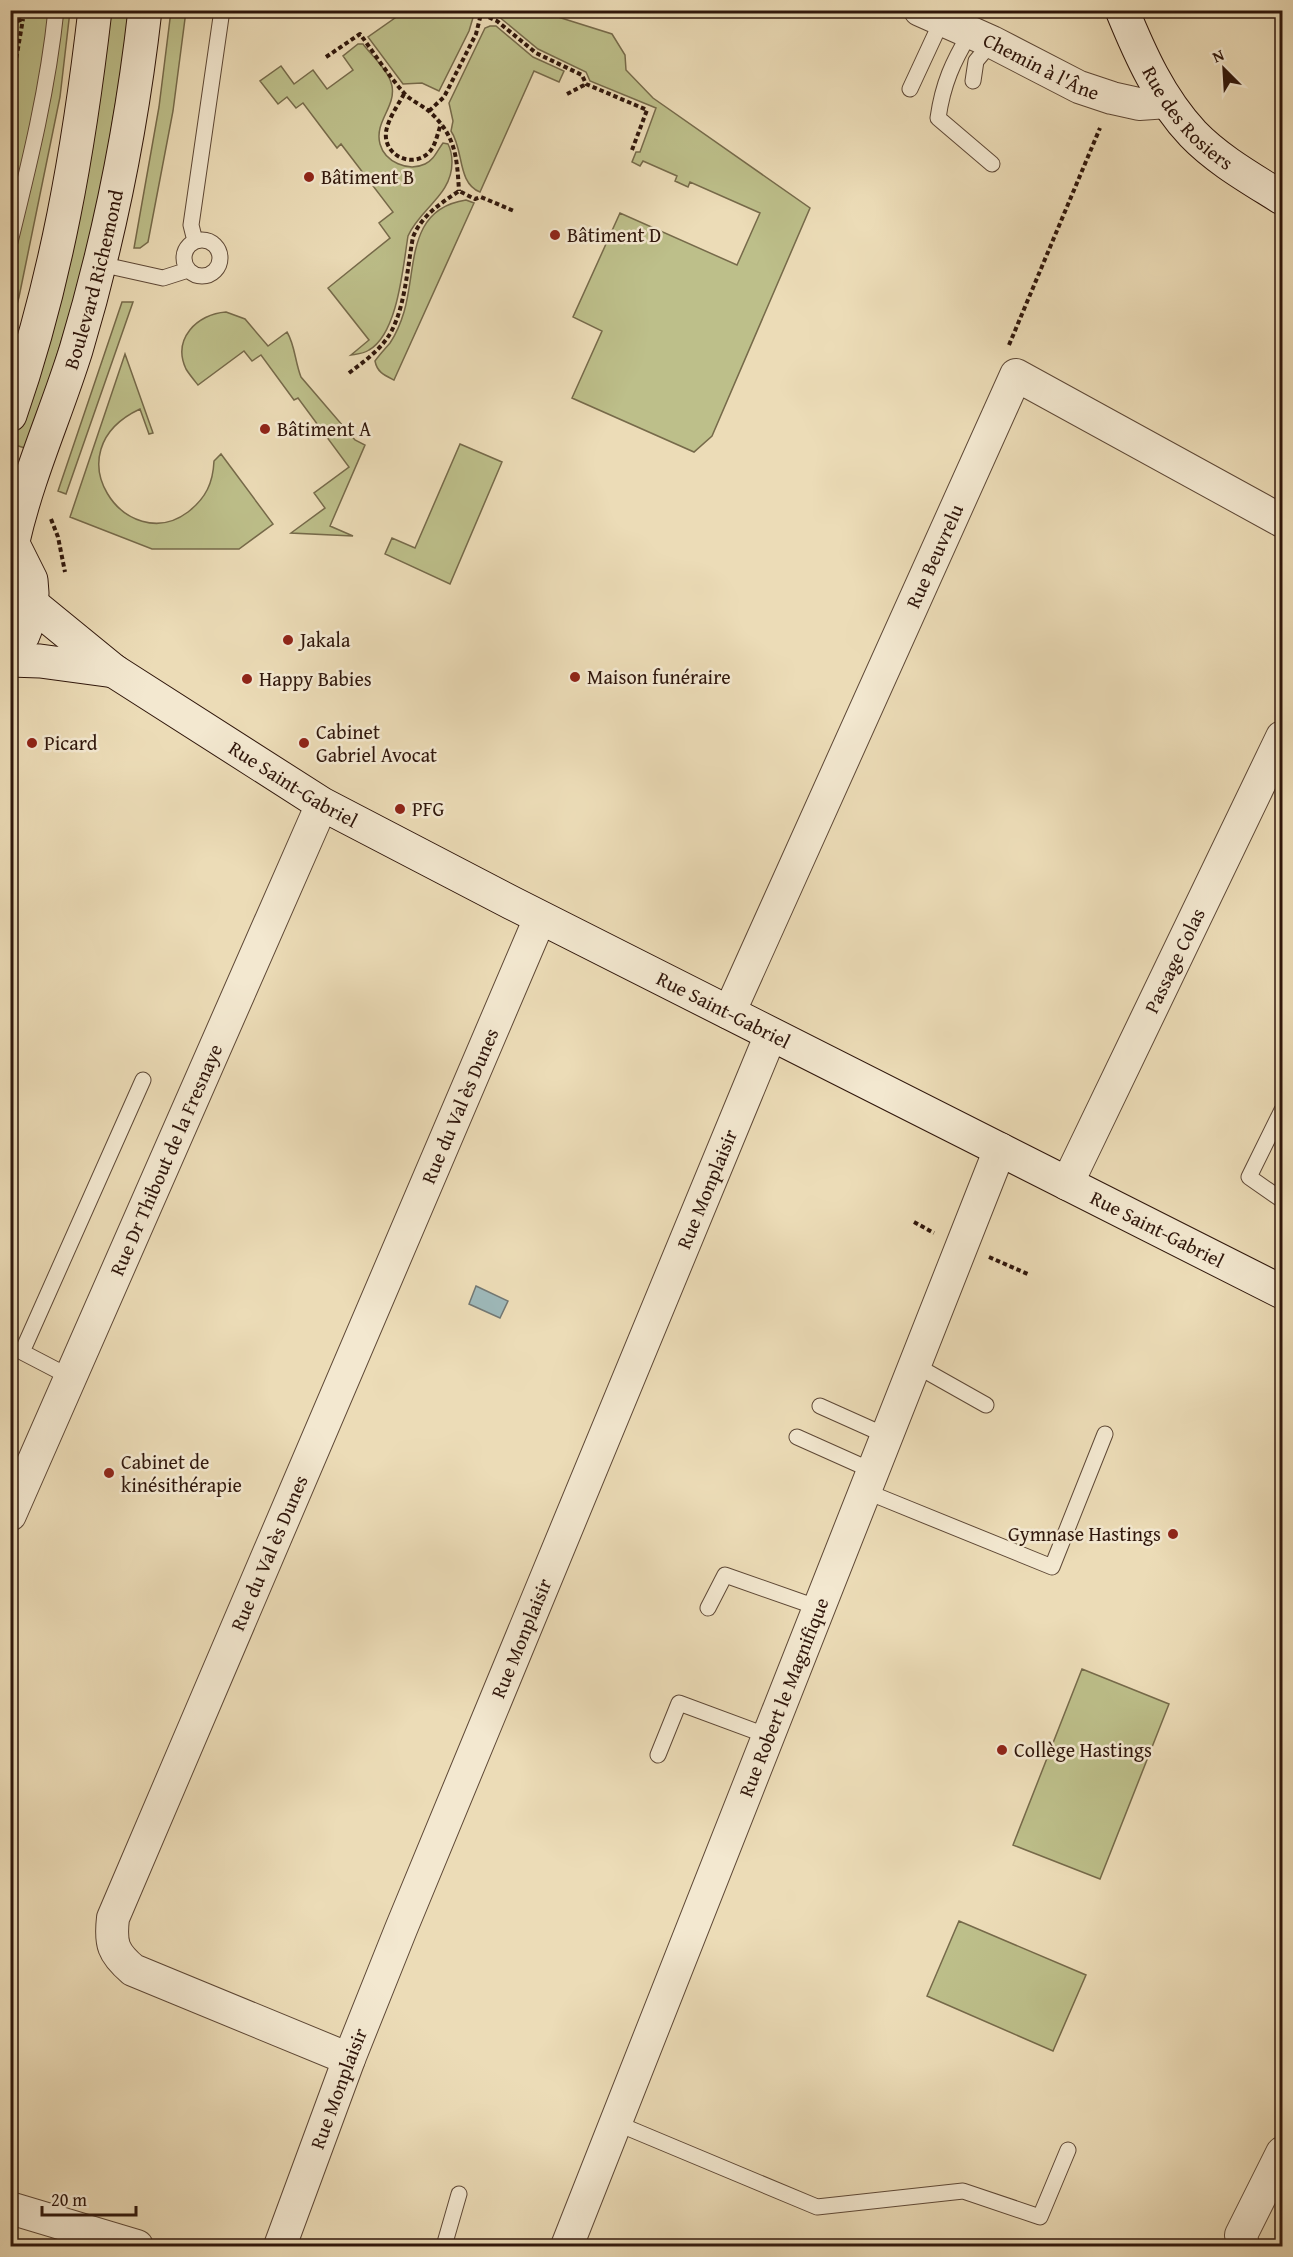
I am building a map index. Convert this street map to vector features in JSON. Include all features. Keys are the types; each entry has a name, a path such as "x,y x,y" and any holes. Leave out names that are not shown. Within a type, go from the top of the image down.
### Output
{"street":[{"name":"Boulevard Richemond","path":"10,415 25,373 61,238 83,114 95,10"},
{"name":"Boulevard Richemond","path":"12,539 20,508 75,352 100,264 137,82 145,10"},
{"name":"Rue des Rosiers","path":"1122,10 1150,72 1168,102 1194,135 1214,152 1282,198"},
{"name":"Chemin à l'Âne","path":"931,15 981,37 1079,87 1139,104 1168,102"},
{"path":"1016,375 1282,521"},
{"name":"Rue Beuvrelu","path":"729,1013 1016,375"},
{"path":"10,654 23,635 32,604 31,580 12,539"},
{"name":"Rue Saint-Gabriel","path":"32,604 114,671 322,804 540,918 1282,1292"},
{"name":"Rue Saint-Gabriel","path":"10,660 40,661 114,671"},
{"name":"Passage Colas","path":"1067,1184 1282,737"},
{"name":"Rue Dr Thibout de la Fresnaye","path":"10,1515 322,804"},
{"name":"Rue du Val ès Dunes","path":"349,2059 133,1970 121,1960 112,1946 113,1918 540,918"},
{"name":"Rue Monplaisir","path":"280,2247 349,2059 398,1937 771,1034"},
{"name":"Rue Robert le Magnifique","path":"573,2244 616,2123 1000,1149"},
{"path":"1243,2247 1241,2235 1282,2153"},
{"path":"10,2208 137,2247"}],"lane":[{"path":"10,242 51,59 56,10"},
{"path":"195,242 191,225 222,10"},
{"path":"910,89 931,15"},
{"path":"973,81 981,37"},
{"path":"981,37 953,62 944,82 938,118 992,164"},
{"path":"195,242 211,242 219,250 221,262 215,272 204,277 188,270 184,254 190,245 195,242"},
{"path":"100,264 163,278 188,270"},
{"path":"72,1378 16,1350 143,1080"},
{"path":"1282,1110 1249,1177 1282,1200"},
{"path":"915,1365 986,1405"},
{"path":"820,1406 887,1436"},
{"path":"797,1437 869,1481 1052,1567 1105,1434"},
{"path":"708,1608 725,1575 819,1608"},
{"path":"658,1755 679,1702 768,1736"},
{"path":"616,2123 817,2207 963,2191 1040,2217 1068,2151"},
{"path":"444,2247 459,2194"}],"path":[{"path":"429,111 444,96 476,34 482,12 497,21 536,53 582,75 586,84 647,110 632,150"},
{"path":"10,24 23,19 10,95"},
{"path":"326,57 360,34 404,93 429,111 452,140 459,191"},
{"path":"10,63 16,60"},
{"path":"567,94 586,84"},
{"path":"404,93 386,132 387,142 392,152 401,158 412,160 422,158 430,151 441,124"},
{"path":"1016,375 1009,347 1113,98"},
{"path":"459,191 475,199 481,197 514,211"},
{"path":"350,373 387,339 399,310 417,226 438,205 459,191"},
{"path":"914,1222 944,1239"},
{"path":"988,1257 1030,1275"}],"green space":[{"path":"11,11 70,11 60,97 11,326"},
{"path":"105,11 131,11 93,239 28,449 12,444 48,332"},
{"path":"171,11 186,11 173,111 148,242 140,248 134,248 159,107"},
{"path":"405,11 475,11 469,31 439,91 422,83 403,84 368,37"},
{"path":"492,11 539,11 612,34 625,55 626,70 653,98 810,208 712,436 694,452 572,398 602,331 573,317 620,213 737,265 760,213 690,182 688,187 675,181 677,176 643,161 640,166 632,162 636,152 640,152 656,108 590,81 586,72 538,49"},
{"path":"496,26 533,57 564,71 559,82 534,71 480,192 473,188 464,174 458,147 451,131 453,121 449,103 485,28"},
{"path":"358,44 363,44 380,64 392,86 391,101 379,136 380,144 387,156 398,164 418,166 431,160 443,143 448,144 452,162 447,184 413,226 408,236 398,298 387,330 379,342 369,350 351,355 369,340 328,288 390,238 379,223 393,212 341,144 337,148 303,103 296,108 287,97 278,104 260,81 281,66 294,84 313,70 327,89 353,70 343,56"},
{"path":"466,200 474,203 394,380 379,371 375,361 390,343 404,312 417,243 423,228 433,215 447,206"},
{"path":"122,302 133,302 66,494 58,491"},
{"path":"226,312 245,319 268,346 287,332 292,342 301,377 355,440 365,445 330,526 353,536 291,533 325,508 314,493 349,467 298,398 294,400 261,355 252,361 244,351 198,385 186,369 182,348 190,330 206,318"},
{"path":"125,354 153,433 149,434 140,409 114,427 101,449 100,472 107,494 122,511 142,521 165,523 188,512 200,501 210,483 214,461 221,454 273,524 239,549 152,549 70,517"},
{"path":"460,444 502,462 450,584 385,554 392,538 415,548"},
{"path":"1082,1669 1169,1704 1100,1879 1013,1845"},
{"path":"959,1921 1086,1975 1053,2051 927,1996"}],"water":[{"path":"476,1286 508,1301 500,1318 469,1304"}],"place":[{"name":"Bâtiment B","path":"309,177"},
{"name":"Bâtiment D","path":"555,235"},
{"name":"Bâtiment A","path":"265,429"},
{"name":"Jakala","path":"288,640"},
{"name":"Maison funéraire","path":"575,677"},
{"name":"Happy Babies","path":"247,679"},
{"name":"Picard","path":"32,743"},
{"name":"Cabinet Gabriel Avocat","path":"304,743"},
{"name":"PFG","path":"400,809"},
{"name":"Cabinet de kinésithérapie","path":"109,1473"},
{"name":"Gymnase Hastings","path":"1173,1534"},
{"name":"Collège Hastings","path":"1002,1750"}]}
